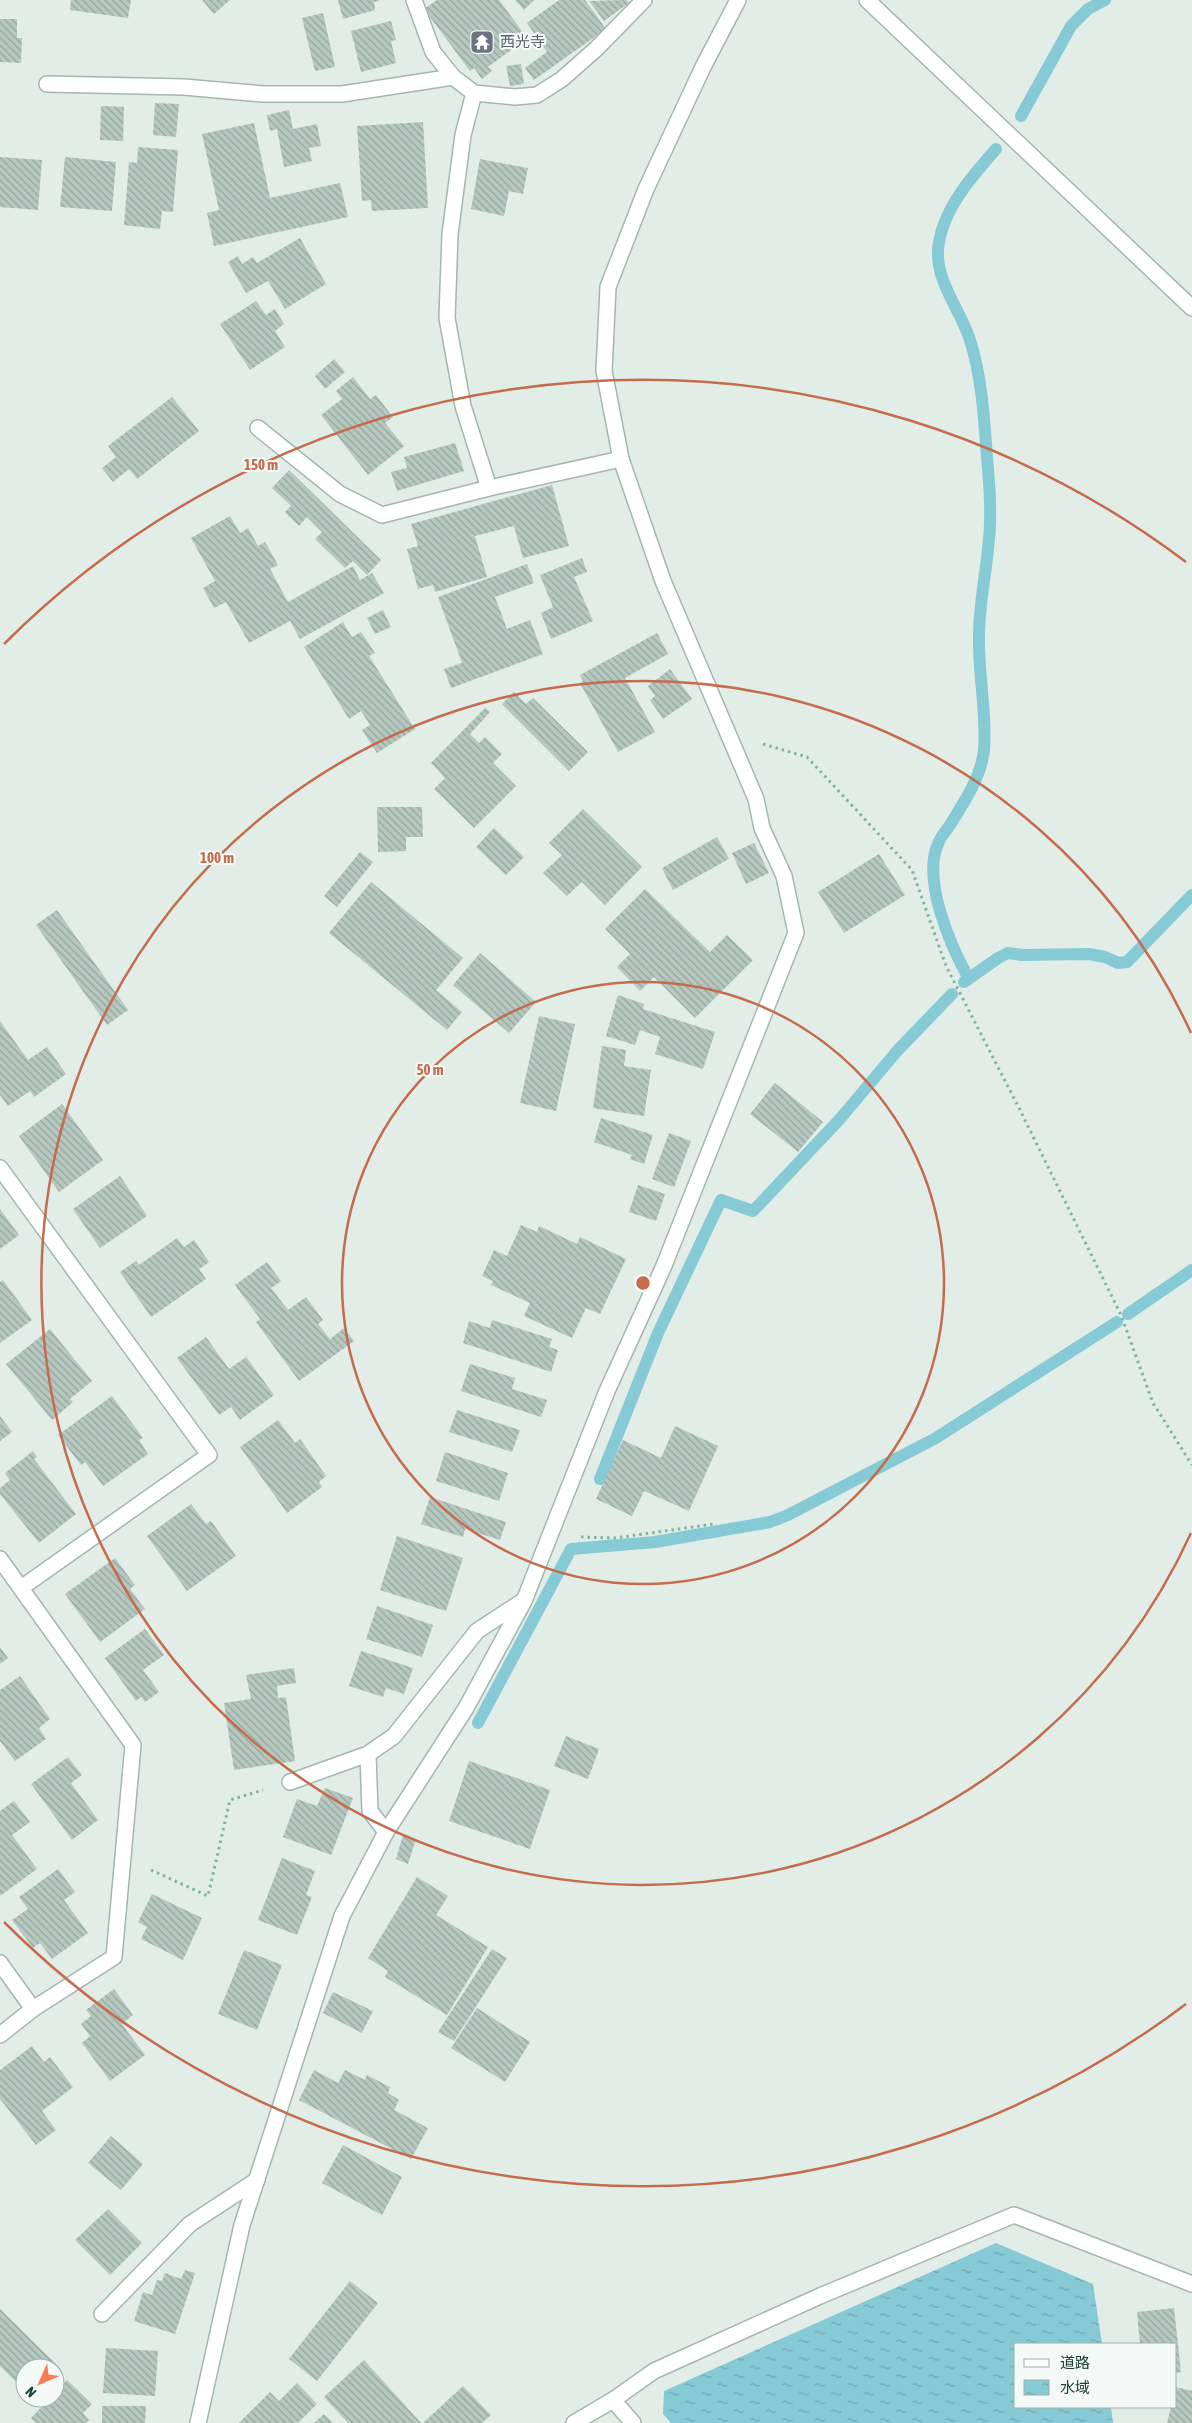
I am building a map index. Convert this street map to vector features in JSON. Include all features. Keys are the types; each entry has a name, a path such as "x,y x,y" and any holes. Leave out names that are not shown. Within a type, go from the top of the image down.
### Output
{"street":[{"path":"414,0 433,52 453,76 474,93 514,97 537,95 596,49 644,0"},
{"path":"198,2423 242,2225 342,1916 386,1832 466,1708 524,1601 608,1392 663,1268 796,933 784,876 762,828 756,799 663,582 621,459 604,371 608,287 646,189 703,67 738,0"},
{"path":"867,0 1192,308"},
{"path":"47,84 184,87 263,94 342,94 453,76"},
{"path":"474,93 463,135 450,234 447,318 463,406 489,488"},
{"path":"258,428 340,494 382,515 489,488 621,459"},
{"path":"0,1168 209,1455 21,1588"},
{"path":"0,1559 133,1745 114,1957 33,2009 0,2034"},
{"path":"290,1782 368,1754 394,1736 478,1631 524,1601"},
{"path":"368,1754 370,1811 386,1832"},
{"path":"0,1963 33,2009"},
{"path":"102,2314 190,2224 257,2180"},
{"path":"574,2423 663,2367 820,2296 1014,2215 1192,2284"},
{"path":"613,2400 633,2423"}],"path":[{"path":"729,734 807,757 912,870 946,966 1020,1110 1121,1315 1153,1403 1192,1465"},
{"path":"551,1533 573,1537 615,1538 714,1524"},
{"path":"174,1880 208,1896 230,1800 290,1782"}],"water":[{"path":"996,2243 1093,2284 1102,2343 1014,2343 1014,2408 1111,2408 1113,2423 671,2423 663,2414 664,2391"}],"building":[{"path":"71,0 131,0 128,18 70,10"},
{"path":"202,0 230,0 214,14"},
{"path":"338,0 379,1 374,2 375,10 343,19"},
{"name":"西光寺","path":"437,0 499,0 522,31 512,38 518,45 488,67 492,71 482,79 474,68 470,71 424,9"},
{"path":"515,0 534,0 524,10"},
{"path":"559,0 585,0 606,29 534,80 525,68 547,52 527,23"},
{"path":"626,0 629,3 604,21 589,1"},
{"path":"323,13 335,67 315,71 302,18"},
{"path":"0,19 17,19 17,38 22,38 21,63 0,62"},
{"path":"391,21 396,40 391,41 396,63 361,72 351,31"},
{"path":"521,64 524,84 510,86 506,66"},
{"path":"155,103 179,104 176,137 153,135"},
{"path":"101,106 124,107 123,141 100,140"},
{"path":"289,110 293,129 317,124 321,146 309,148 312,161 284,167 277,129 270,131 267,115"},
{"path":"423,122 428,208 372,211 371,200 362,201 357,126"},
{"path":"254,123 270,198 340,183 348,217 214,246 207,213 219,210 202,134"},
{"path":"138,147 178,150 173,212 162,211 160,229 124,225 129,162 137,163"},
{"path":"0,157 42,160 38,210 0,207"},
{"path":"65,157 116,162 112,211 60,207"},
{"path":"480,159 528,168 523,194 509,191 504,216 471,209"},
{"path":"300,238 326,284 285,309 268,281 246,293 228,262 238,256 242,264 253,257 257,263"},
{"path":"256,301 266,315 275,309 284,324 275,331 285,347 250,370 220,324"},
{"path":"334,359 345,372 325,389 315,376"},
{"path":"353,377 370,399 376,395 393,417 385,423 404,446 368,475 321,415 342,399 336,391"},
{"path":"172,397 199,431 137,479 129,469 113,482 102,468 116,457 108,446"},
{"path":"455,443 464,471 397,491 391,472 407,468 404,457"},
{"path":"289,470 381,560 367,575 353,561 345,568 315,539 322,532 307,517 299,526 285,512 291,506 272,488"},
{"path":"552,485 569,546 523,558 514,526 475,536 487,577 435,592 433,585 418,589 407,549 418,546 411,524"},
{"path":"230,516 240,533 248,528 258,546 265,542 278,565 270,569 288,602 353,566 360,580 372,573 384,593 300,639 290,621 249,643 226,602 214,608 203,588 215,581 191,538"},
{"path":"582,558 587,572 574,577 593,621 551,639 541,613 553,607 540,575"},
{"path":"527,564 534,583 495,597 507,629 530,620 543,654 451,688 444,669 462,663 438,597"},
{"path":"383,610 391,627 375,634 367,618"},
{"path":"343,622 352,637 361,632 375,653 369,656 415,729 377,753 362,730 370,725 361,711 349,719 304,647"},
{"path":"657,633 668,654 625,678 655,732 618,752 580,683 583,681 580,675"},
{"path":"670,669 692,699 663,719 650,700 655,696 648,686"},
{"path":"514,692 526,704 533,698 588,752 569,771 502,704"},
{"path":"485,708 490,712 470,734 479,743 485,737 502,754 493,763 516,786 474,828 434,789 445,778 431,763"},
{"path":"377,807 422,807 423,837 406,837 406,851 378,852"},
{"path":"583,809 642,867 605,905 582,882 567,896 543,873 562,855 549,843"},
{"path":"494,828 524,857 506,875 476,847"},
{"path":"717,837 729,859 673,890 662,868"},
{"path":"754,843 769,873 746,884 732,853"},
{"path":"360,852 373,862 337,907 324,896"},
{"path":"879,854 905,895 844,933 818,892"},
{"path":"371,882 463,958 436,990 462,1012 447,1030 329,933"},
{"path":"645,889 710,952 727,935 753,960 695,1018 654,977 640,991 617,967 630,954 605,929"},
{"path":"57,910 128,1010 107,1025 36,925"},
{"path":"480,953 536,1002 509,1033 453,985"},
{"path":"618,995 644,1004 643,1009 715,1032 703,1069 655,1054 660,1037 640,1030 635,1045 606,1036"},
{"path":"539,1016 575,1024 556,1111 520,1103"},
{"path":"0,1021 28,1060 47,1047 66,1074 34,1097 30,1091 8,1106 0,1095"},
{"path":"602,1046 626,1050 624,1066 651,1070 644,1116 593,1108"},
{"path":"775,1083 823,1122 798,1152 750,1114"},
{"path":"62,1104 103,1160 59,1192 19,1136"},
{"path":"601,1118 653,1135 644,1164 630,1159 632,1155 594,1142"},
{"path":"669,1133 691,1141 674,1187 652,1179"},
{"path":"120,1176 147,1216 100,1248 73,1209"},
{"path":"638,1185 665,1194 656,1221 629,1212"},
{"path":"0,1209 19,1235 0,1249"},
{"path":"521,1225 537,1232 539,1226 577,1244 580,1237 626,1259 600,1314 586,1308 572,1338 524,1316 530,1303 491,1285 493,1281 482,1276 494,1250 507,1256"},
{"path":"177,1238 184,1247 194,1240 209,1262 199,1269 206,1279 151,1317 120,1272 136,1261 139,1265"},
{"path":"267,1262 281,1281 271,1288 288,1310 306,1297 323,1320 318,1324 330,1339 344,1328 354,1341 299,1381 256,1322 260,1319 235,1285"},
{"path":"3,1280 32,1320 0,1343 0,1282"},
{"path":"492,1320 552,1339 549,1347 558,1350 551,1372 463,1343 469,1321 490,1328"},
{"path":"50,1329 92,1381 70,1399 73,1402 52,1420 6,1364"},
{"path":"206,1337 229,1369 246,1357 274,1395 240,1420 231,1407 219,1415 177,1358"},
{"path":"470,1364 515,1378 512,1389 547,1400 541,1417 461,1391"},
{"path":"112,1396 143,1438 139,1440 148,1454 103,1486 85,1462 81,1465 58,1435"},
{"path":"457,1410 520,1430 512,1452 449,1432"},
{"path":"0,1416 12,1432 0,1441"},
{"path":"278,1420 295,1443 300,1439 326,1476 319,1482 322,1487 287,1513 240,1447"},
{"path":"675,1426 718,1446 689,1511 644,1491 632,1516 596,1499 623,1440 661,1458"},
{"path":"33,1451 37,1457 34,1459 76,1514 39,1543 0,1494 0,1488 10,1480 5,1473"},
{"path":"445,1452 508,1473 499,1501 436,1481"},
{"path":"430,1497 506,1522 500,1540 465,1529 463,1537 421,1524"},
{"path":"191,1504 206,1524 211,1521 236,1556 187,1591 147,1536"},
{"path":"397,1536 463,1558 446,1611 380,1590"},
{"path":"115,1558 135,1585 130,1589 145,1609 100,1642 65,1594"},
{"path":"377,1606 433,1625 422,1657 366,1639"},
{"path":"145,1629 164,1655 143,1670 159,1692 145,1702 141,1697 136,1701 105,1658"},
{"path":"0,1647 8,1658 0,1664"},
{"path":"361,1651 413,1668 404,1694 386,1688 383,1697 349,1686"},
{"path":"294,1668 296,1683 277,1686 278,1698 286,1697 295,1761 234,1770 224,1703 251,1699 246,1675"},
{"path":"20,1676 50,1719 39,1728 46,1739 15,1761 0,1741 0,1690"},
{"path":"566,1736 599,1749 588,1779 554,1766"},
{"path":"68,1757 82,1775 71,1783 98,1820 72,1840 31,1784"},
{"path":"469,1761 550,1790 530,1849 449,1821"},
{"path":"325,1788 353,1798 331,1855 283,1837 297,1799 317,1806"},
{"path":"14,1801 30,1822 12,1835 37,1869 0,1896 0,1811"},
{"path":"403,1835 416,1839 408,1864 396,1859"},
{"path":"282,1858 315,1871 306,1895 312,1897 297,1935 258,1920"},
{"path":"58,1869 75,1892 64,1900 88,1933 52,1959 40,1943 33,1948 12,1920 28,1909 19,1897"},
{"path":"417,1877 448,1896 436,1915 488,1947 447,2015 385,1977 388,1971 368,1958"},
{"path":"152,1894 202,1918 183,1960 141,1939 147,1927 138,1922"},
{"path":"492,1949 507,1958 454,2041 438,2032"},
{"path":"244,1950 282,1965 257,2030 218,2014"},
{"path":"114,1989 133,2015 122,2024 145,2055 110,2081 82,2043 90,2036 81,2024 91,2016 86,2010"},
{"path":"333,1992 373,2011 362,2033 323,2013"},
{"path":"477,2008 530,2042 505,2082 451,2048"},
{"path":"32,2046 44,2062 50,2057 73,2087 42,2111 56,2130 36,2145 0,2099 0,2070"},
{"path":"314,2070 338,2083 345,2070 365,2080 367,2075 390,2087 388,2093 399,2100 394,2110 428,2128 411,2159 299,2100"},
{"path":"111,2136 143,2164 121,2190 88,2163"},
{"path":"343,2145 402,2177 382,2215 322,2183"},
{"path":"108,2209 142,2243 110,2275 75,2240"},
{"path":"185,2270 195,2273 175,2334 134,2321 143,2292 152,2295 157,2280 162,2281 165,2273 181,2279"},
{"path":"350,2281 378,2303 317,2381 289,2359"},
{"path":"1174,2308 1181,2372 1177,2373 1177,2343 1140,2343 1137,2312"},
{"path":"0,2309 50,2358 15,2358 15,2381 0,2366"},
{"path":"106,2348 158,2351 155,2396 103,2393"},
{"path":"364,2360 421,2423 348,2423 324,2397"},
{"path":"67,2380 92,2404 83,2413 89,2420 86,2423 36,2423 31,2418 40,2408 65,2408 65,2382"},
{"path":"297,2383 317,2404 298,2423 239,2423 270,2392 279,2401"},
{"path":"463,2386 491,2415 482,2423 423,2423"},
{"path":"1177,2387 1192,2391 1192,2423 1167,2423 1171,2408 1177,2408"},
{"path":"102,2406 146,2406 145,2423 102,2423"},
{"path":"324,2414 333,2423 314,2423"}],"waterway":[{"path":"1021,116 1071,26 1088,9 1105,0"},
{"path":"968,977 946,930 940,912 933,875 934,858 940,839 961,808 976,780 984,750 985,736 979,636 989,537 990,498 980,383 974,354 966,329 945,285 938,262 938,250 940,236 951,208 977,171 996,149"},
{"path":"964,982 1008,953 1022,955 1089,954 1105,957 1118,963 1127,962 1192,895"},
{"path":"600,1479 658,1333 721,1200 753,1211 839,1120 898,1050 952,994"},
{"path":"1128,1314 1192,1270"},
{"path":"478,1723 571,1549 655,1542 770,1522 788,1515 936,1438 1117,1322"}],"place":[{"name":"西光寺","path":"482,42"}]}
